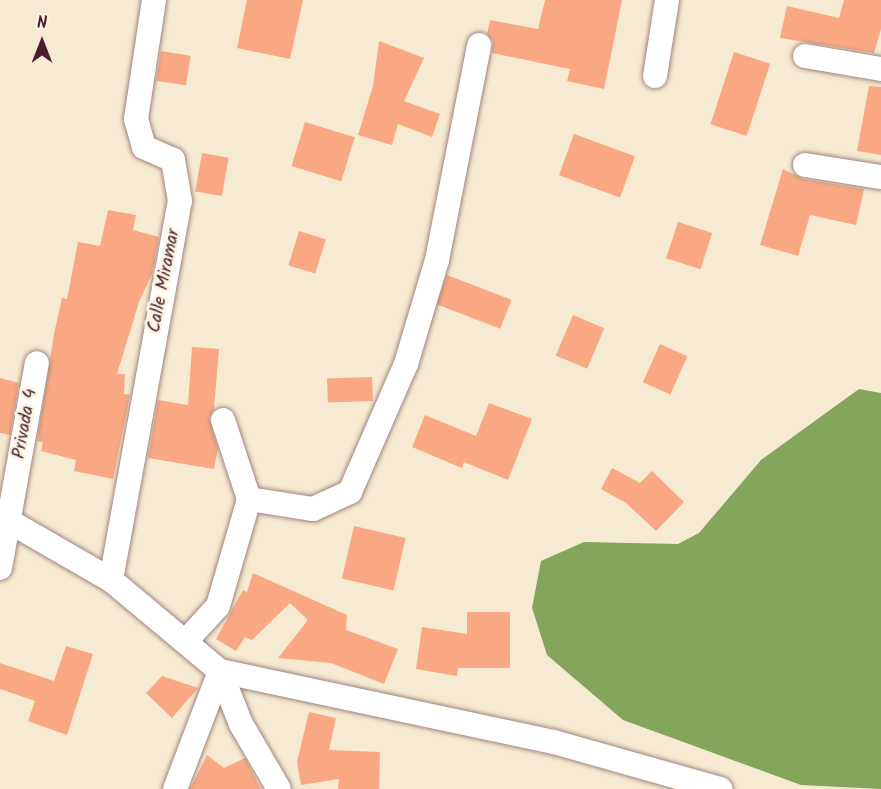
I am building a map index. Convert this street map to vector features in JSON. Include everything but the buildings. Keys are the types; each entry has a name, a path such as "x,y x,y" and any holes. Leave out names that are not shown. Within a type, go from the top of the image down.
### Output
{"street":[{"name":"Calle Miramar","path":"111,580 180,201 173,160 144,147 136,119 154,0"},
{"path":"655,76 667,0"},
{"path":"249,499 313,509 350,492 405,364 437,260 479,45"},
{"path":"805,56 881,69"},
{"path":"805,165 881,177"},
{"name":"Privada 4","path":"0,568 4,518 37,363"},
{"path":"186,641 218,606 249,499 223,420"},
{"path":"4,518 111,580 220,671 241,724 279,789"},
{"path":"175,789 220,671"},
{"path":"220,671 554,742 720,789"}],"green space":[{"path":"859,389 881,393 881,789 801,785 623,720 547,655 532,608 541,561 584,542 678,544 699,533 761,460"}]}
